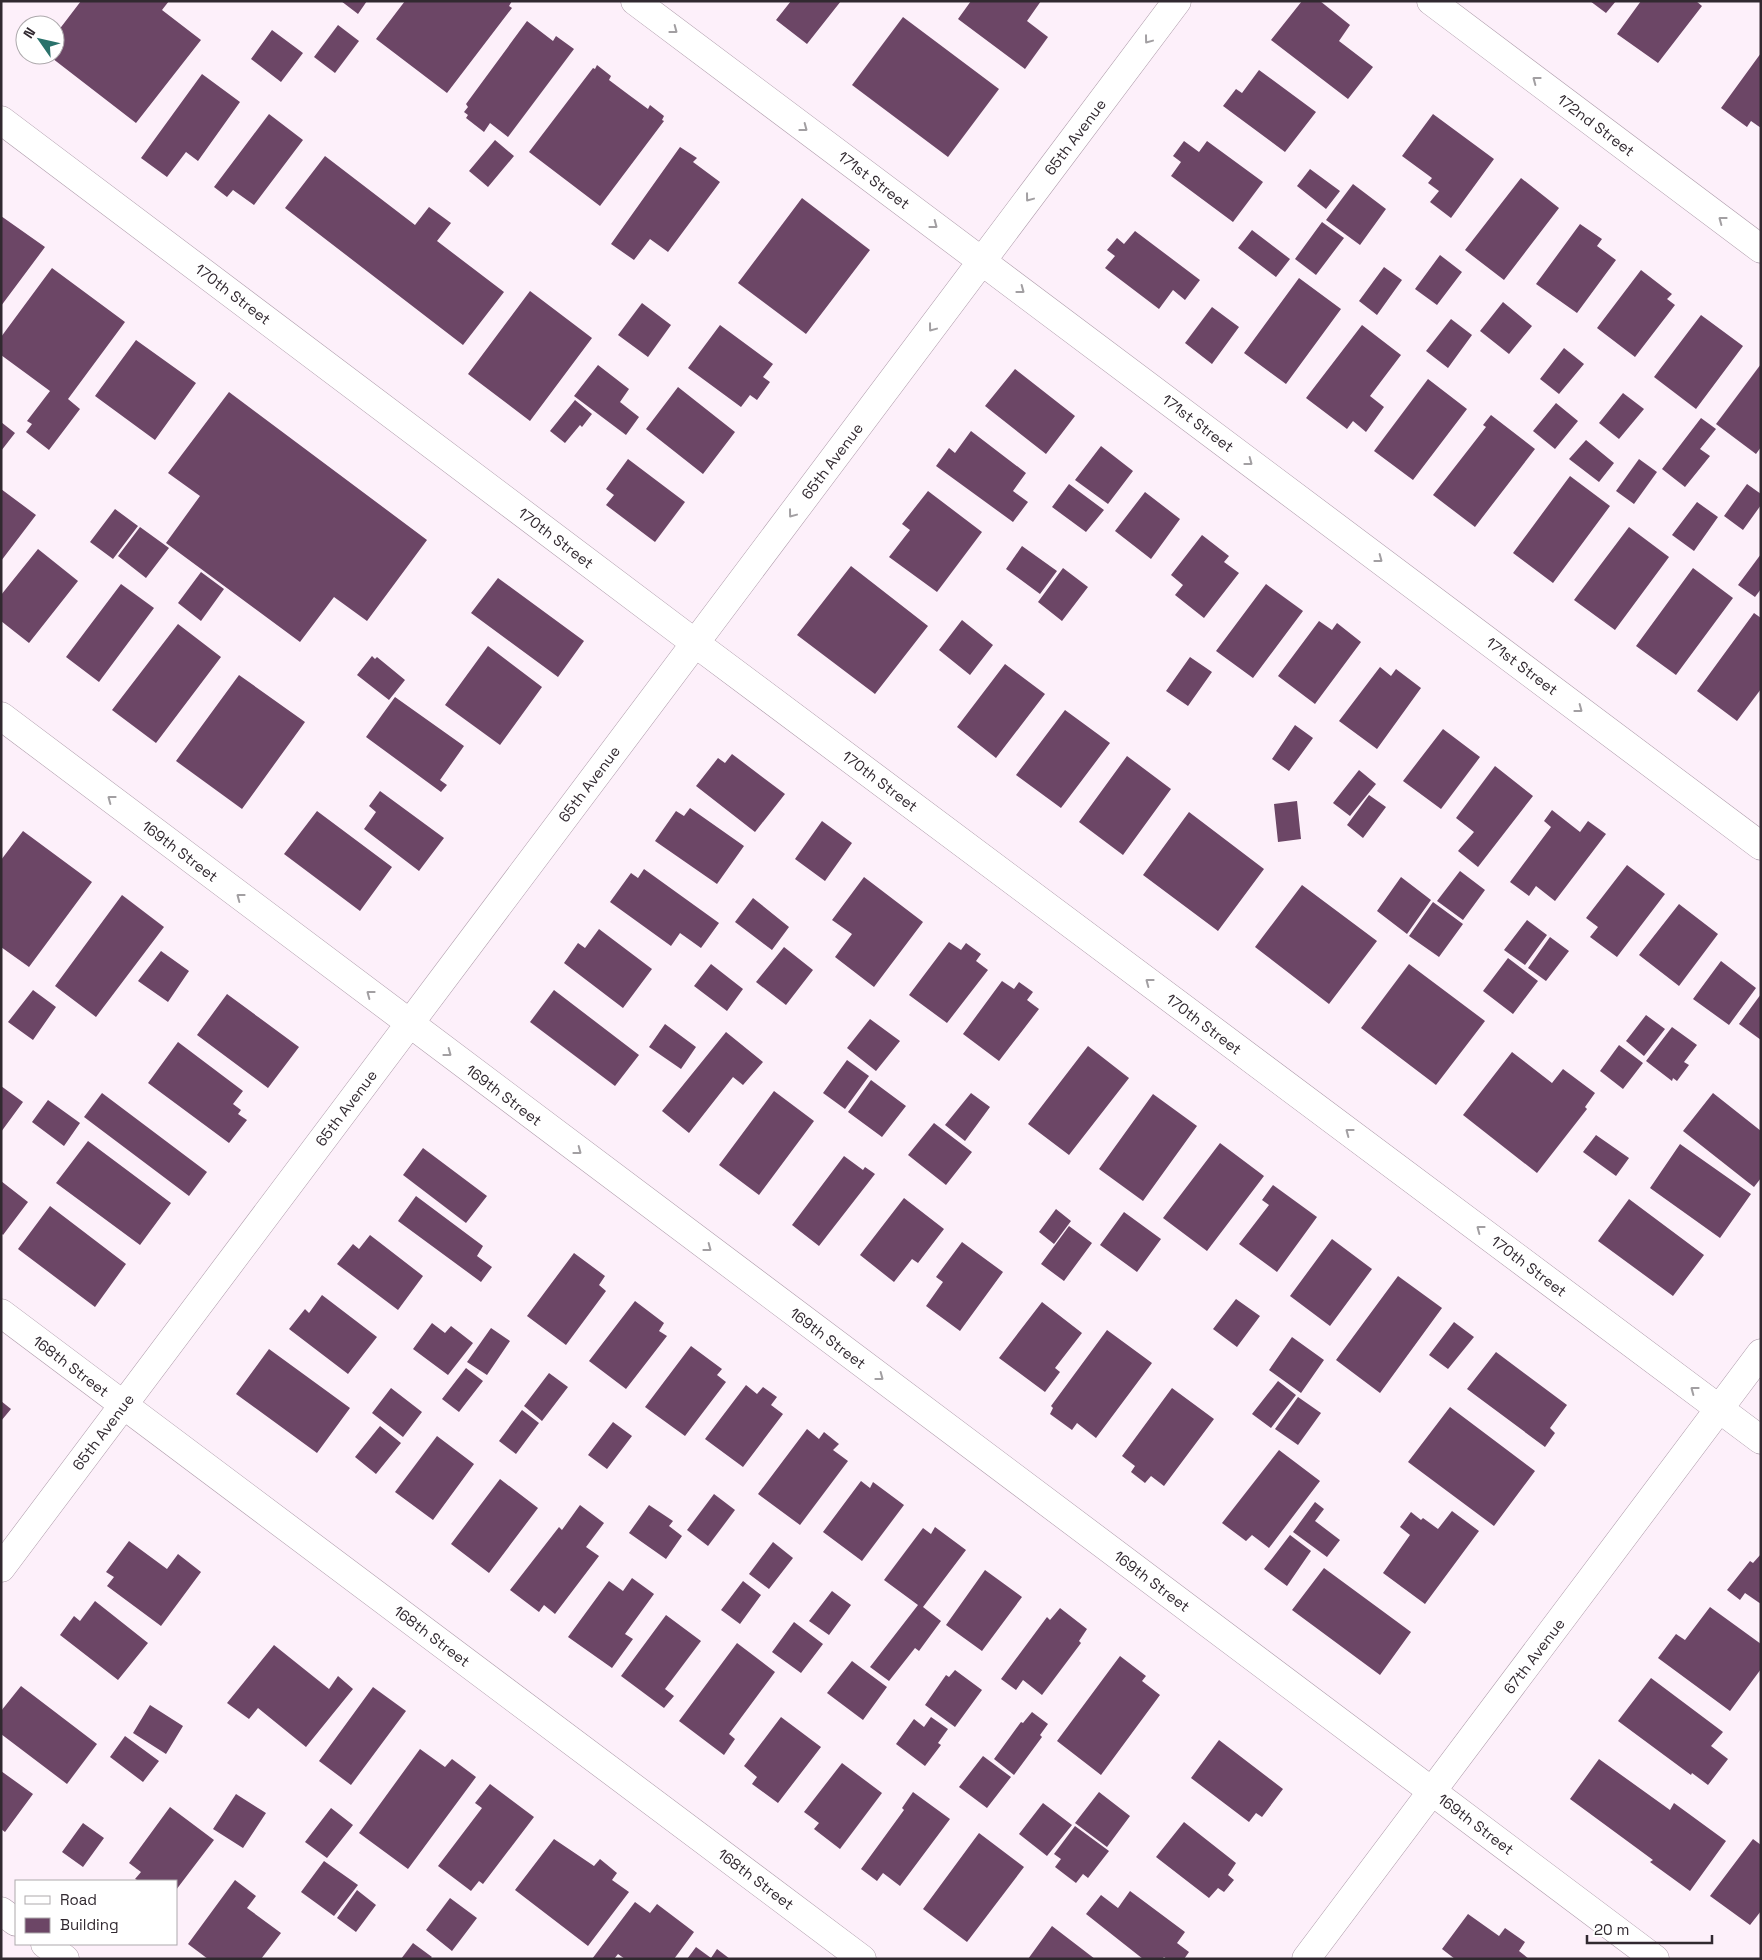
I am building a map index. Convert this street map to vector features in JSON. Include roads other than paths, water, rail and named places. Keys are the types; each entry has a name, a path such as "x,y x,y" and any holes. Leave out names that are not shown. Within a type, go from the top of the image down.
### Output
{"street":[{"name":"171st Street","path":"635,1 1761,846"},
{"name":"65th Avenue","path":"1,1568 1177,1"},
{"name":"172nd Street","path":"1431,1 1761,249"},
{"name":"170th Street","path":"1,120 695,643 1761,1440"},
{"name":"169th Street","path":"1,716 1655,1959"},
{"name":"168th Street","path":"1,1313 862,1959"},
{"name":"67th Avenue","path":"1306,1959 1761,1353"},
{"path":"1,1910 15,1921"},
{"path":"46,1945 65,1959"}]}
